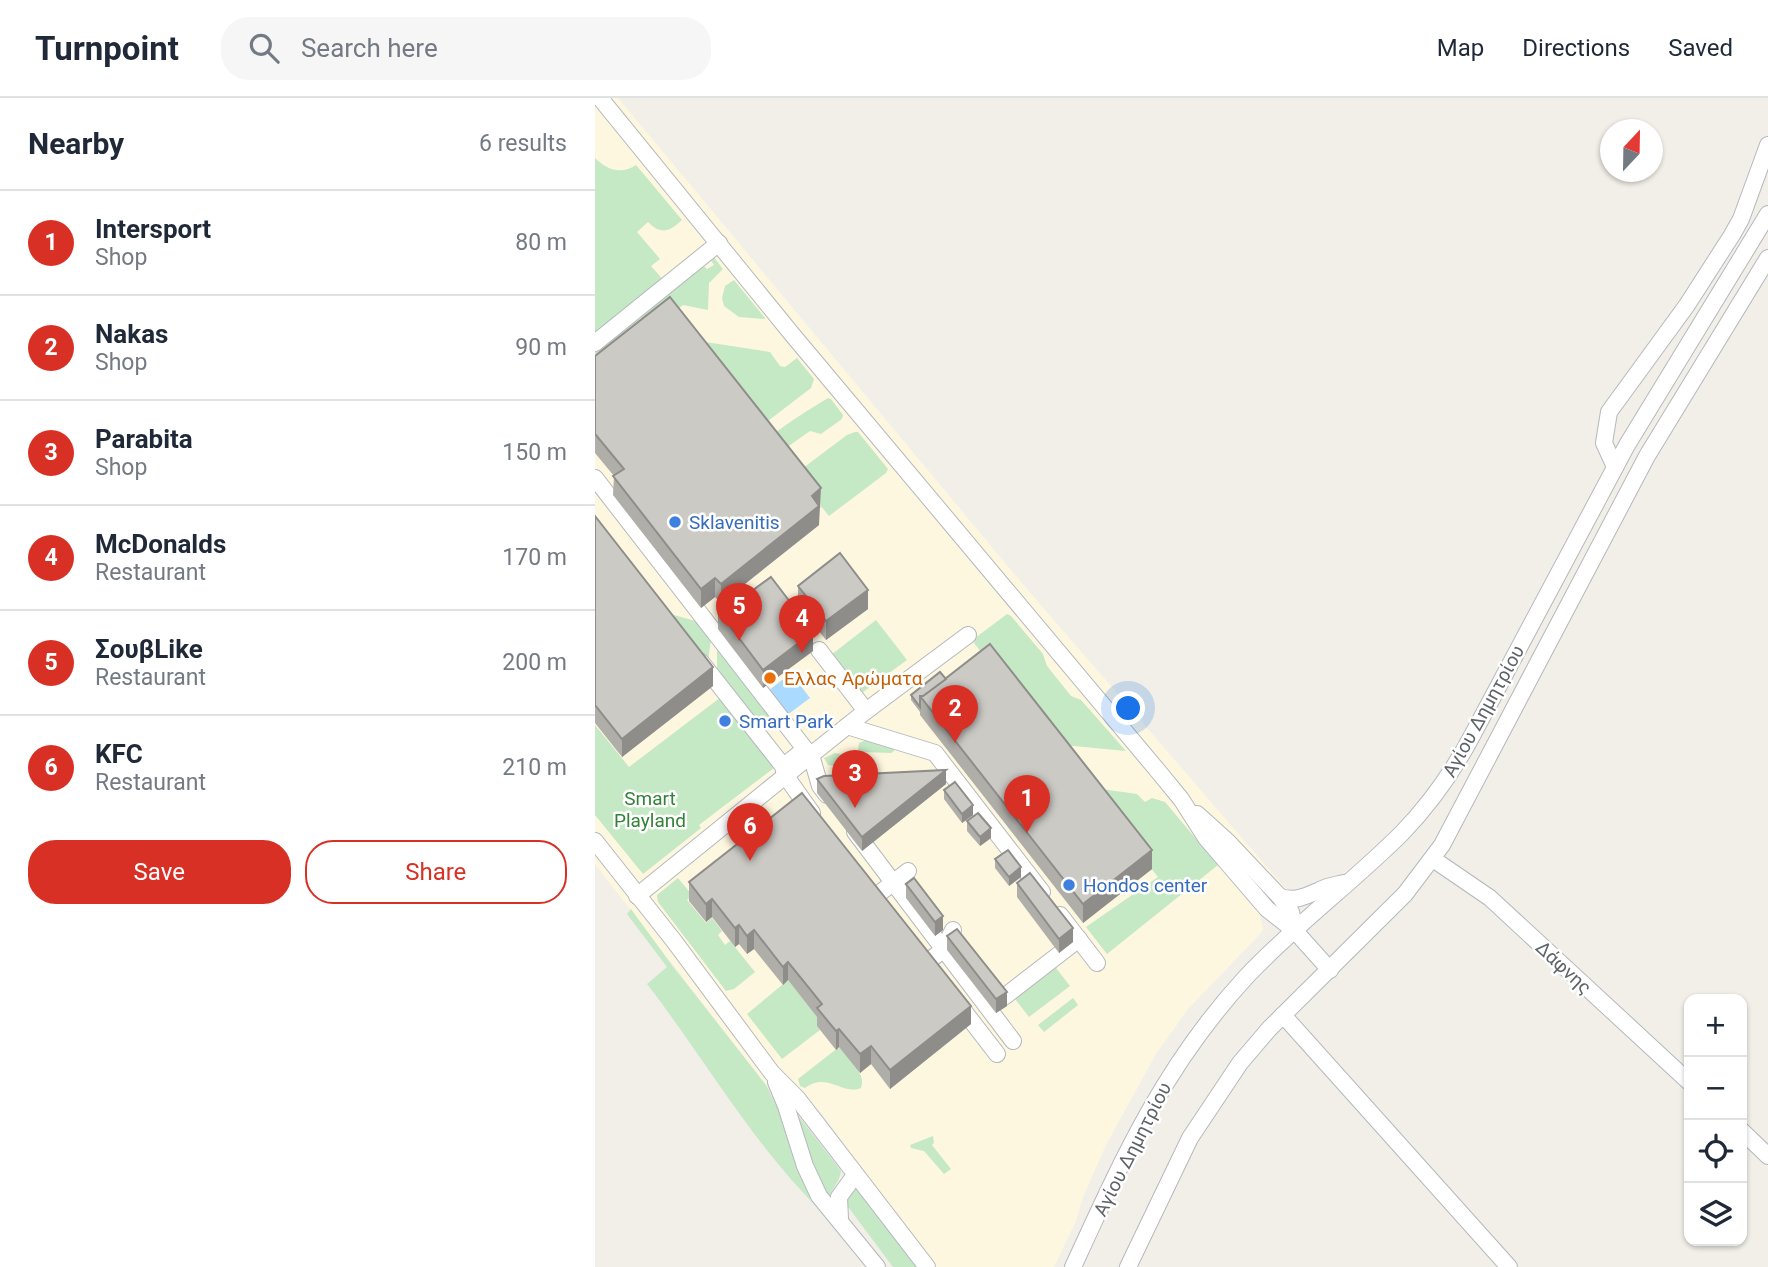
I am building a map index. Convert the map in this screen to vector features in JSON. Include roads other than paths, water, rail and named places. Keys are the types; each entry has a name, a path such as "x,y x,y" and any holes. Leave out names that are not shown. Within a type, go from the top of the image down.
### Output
{"street":[{"path":"600,98 1181,799 1206,838 1274,917 1294,931 1330,970"},
{"path":"1615,467 1604,443 1609,412 1687,305 1732,235 1741,219 1768,145"},
{"name":"Αγίου Δημητρίου","path":"1073,1267 1123,1157 1172,1072 1231,994 1294,931 1410,824 1460,758 1638,425 1768,214"},
{"path":"595,343 719,243"},
{"name":"Αγίου Δημητρίου","path":"1128,1267 1169,1179 1201,1119 1247,1054 1405,894 1433,859 1460,813 1647,456 1768,258"},
{"path":"595,478 808,752 843,816 1013,1041"},
{"path":"643,891 784,770 968,635"},
{"path":"819,650 866,711"},
{"path":"693,651 784,770 820,823"},
{"path":"847,726 935,753 949,781 1097,962"},
{"path":"802,799 827,786"},
{"path":"1181,799 1228,842 1280,897 1291,912 1294,931"},
{"path":"595,841 643,891 674,941 772,1073 797,1098 927,1267"},
{"name":"Δάφνης","path":"1433,859 1490,898 1684,1077"},
{"path":"876,896 908,871"},
{"path":"1280,897 1293,900 1304,898 1349,881"},
{"path":"926,962 943,950 953,930"},
{"path":"1004,997 1079,940"},
{"path":"951,995 997,1054"},
{"path":"1283,1016 1509,1267"},
{"path":"772,1073 812,1182 828,1209 840,1219 877,1267"},
{"path":"1747,1137 1768,1156"},
{"path":"840,1219 839,1197 855,1175"}],"water":[{"path":"791,673 810,698 786,716 768,691"}],"place":[{"name":"Sklavenitis","path":"675,522"},
{"name":"ΣουβLike","path":"739,641"},
{"name":"McDonalds","path":"802,653"},
{"name":"Ελλας Αρώματα","path":"770,678"},
{"name":"Smart Park","path":"725,721"},
{"name":"Nakas","path":"955,743"},
{"name":"Parabita","path":"855,808"},
{"name":"Intersport","path":"1027,833"},
{"name":"KFC","path":"750,861"},
{"name":"Hondos center","path":"1069,885"}],"park label":[{"name":"Smart Playland","path":"650,809"}]}
